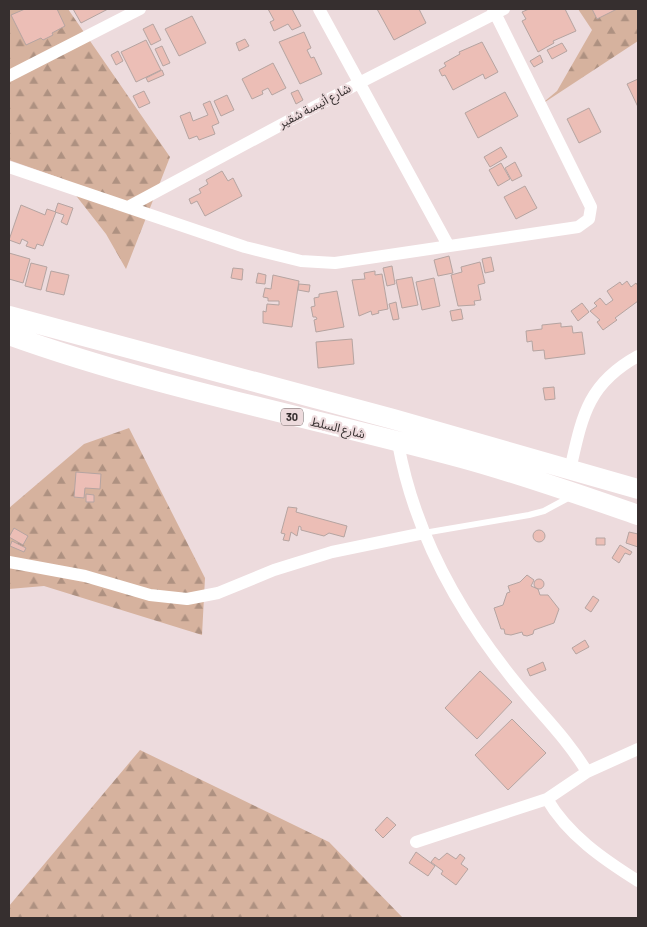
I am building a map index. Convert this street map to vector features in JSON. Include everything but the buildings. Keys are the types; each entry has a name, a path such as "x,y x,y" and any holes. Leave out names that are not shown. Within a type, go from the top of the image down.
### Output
{"main road":[{"name":"شارع السلط","path":"9,316 393,419 638,489"},
{"name":"شارع السلط","path":"9,336 255,407 462,458 638,515"},
{"path":"578,472 610,472 638,479"}],"street":[{"path":"9,76 140,9"},
{"path":"319,9 448,245"},
{"path":"9,167 245,247 302,262 335,263 578,227 589,219 591,213 584,193 497,10"},
{"name":"شارع أنيسة شقير","path":"128,207 497,10"},
{"path":"578,472 585,411 592,394 610,375 638,356"},
{"path":"398,443 403,472 424,533 447,580 477,630 517,684 561,734 587,772"},
{"path":"9,562 85,576 150,595 188,599 218,594 274,570 332,552 424,533"},
{"path":"416,842 547,799 587,772 638,749"},
{"path":"547,799 562,822 574,834 638,881"}],"lane":[{"path":"424,533 529,515 544,511 576,494"}],"green space":[{"path":"9,9 68,9 170,157 126,269 106,234 63,179 9,160"},
{"path":"578,9 638,9 638,41 539,106 557,91 592,30"},
{"path":"129,428 205,578 202,635 44,586 9,589 9,508 84,444"},
{"path":"140,750 329,842 403,918 9,918 9,906"}]}
